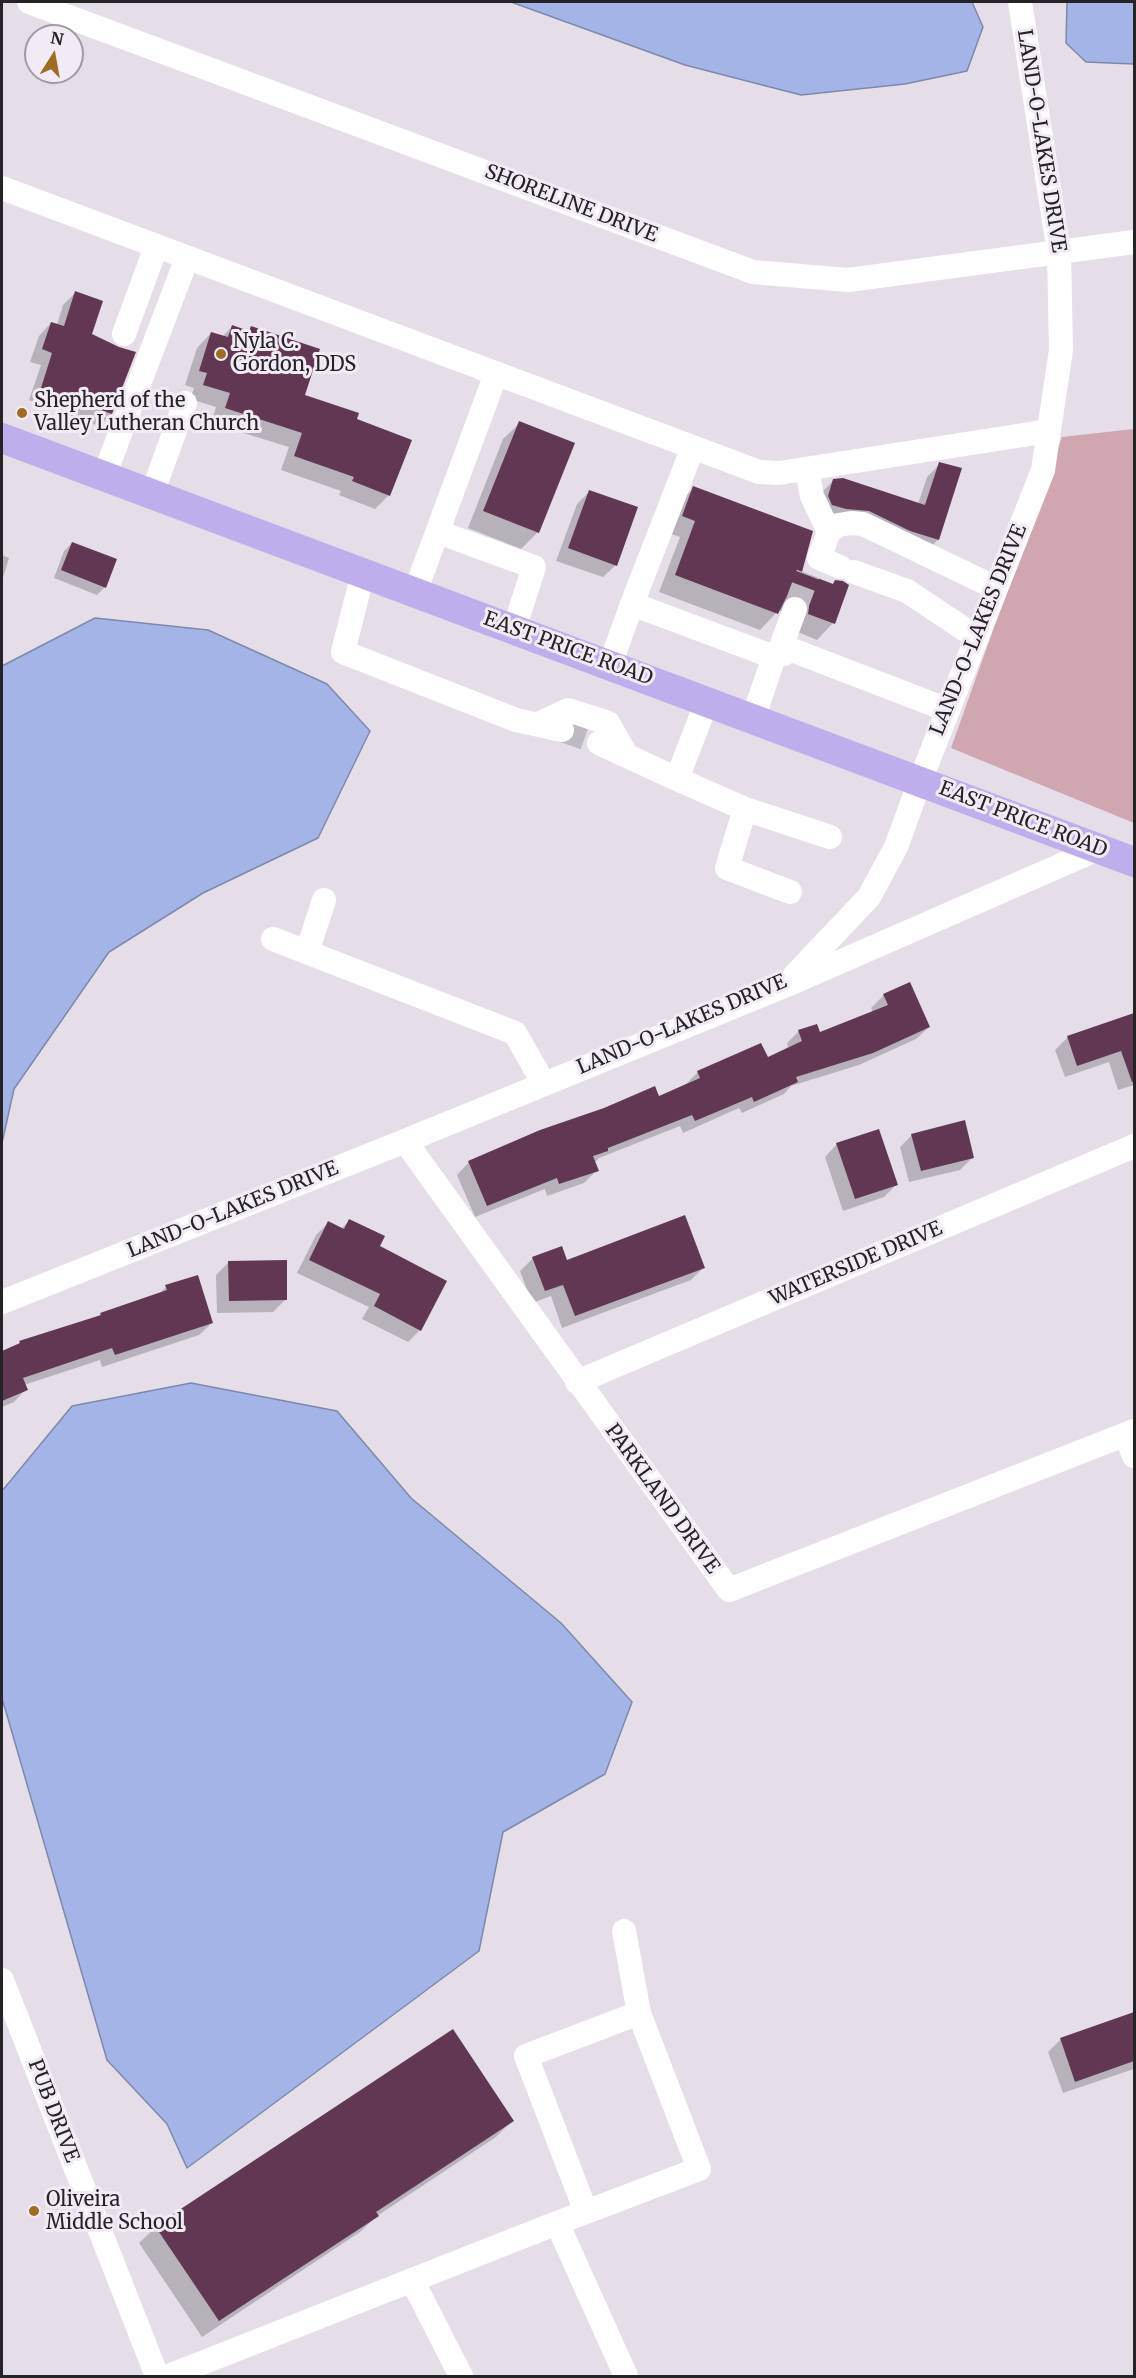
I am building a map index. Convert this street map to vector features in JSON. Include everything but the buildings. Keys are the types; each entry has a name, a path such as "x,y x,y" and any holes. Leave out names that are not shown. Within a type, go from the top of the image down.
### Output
{"main road":[{"name":"EAST PRICE ROAD","path":"2,438 1134,862"}],"street":[{"name":"SHORELINE DRIVE","path":"28,2 753,272 848,280 1059,254 1134,242"},
{"name":"LAND-O-LAKES DRIVE","path":"2,1302 405,1142 787,985 869,897 897,847 920,781 1042,470 1049,431 1061,350 1059,254 1020,2"},
{"path":"2,188 759,472 779,473 1049,431"},
{"path":"124,334 156,247"},
{"path":"104,476 187,258"},
{"path":"416,592 496,374"},
{"path":"152,494 185,403"},
{"path":"610,665 693,447"},
{"path":"807,469 812,496 829,532 830,568 907,591 964,629 978,635"},
{"path":"829,532 838,525 863,524 996,588"},
{"path":"438,532 534,567 514,629"},
{"path":"363,573 343,652 516,720 562,730"},
{"path":"632,604 779,655 792,651 948,710"},
{"path":"753,718 795,609"},
{"path":"677,779 707,701"},
{"path":"538,724 568,710 608,723 627,756"},
{"path":"599,743 745,809 830,837"},
{"path":"745,809 727,868 790,892"},
{"path":"787,985 1098,849"},
{"path":"307,952 324,900"},
{"path":"273,939 515,1033 544,1084"},
{"name":"PARKLAND DRIVE","path":"405,1142 729,1590 1132,1441"},
{"name":"WATERSIDE DRIVE","path":"577,1382 1134,1146"},
{"path":"170,2376 556,2223 699,2169 639,2013 624,1931"},
{"name":"PUB DRIVE","path":"2,1980 157,2376"},
{"path":"586,2212 526,2056 639,2013"},
{"path":"556,2223 626,2376"},
{"path":"412,2280 461,2376"}],"shaded area":[{"path":"1134,429 1134,823 951,748 1062,437"}],"water":[{"path":"511,2 972,2 983,27 967,71 905,84 801,95 685,65"},
{"path":"1067,2 1134,2 1134,64 1086,62 1066,43"},
{"path":"95,618 208,630 327,684 370,731 318,838 203,893 109,952 14,1089 2,1143 2,666"},
{"path":"191,1383 337,1411 411,1498 561,1623 632,1702 605,1774 503,1832 479,1951 187,2168 167,2124 107,2060 2,1698 2,1491 72,1406"}],"tunnel":[{"path":"795,609 808,574"},
{"path":"562,730 599,743"}],"place":[{"name":"Nyla C. Gordon, DDS","path":"221,354"},
{"name":"Shepherd of the Valley Lutheran Church","path":"22,413"},
{"name":"Oliveira Middle School","path":"34,2211"}]}
